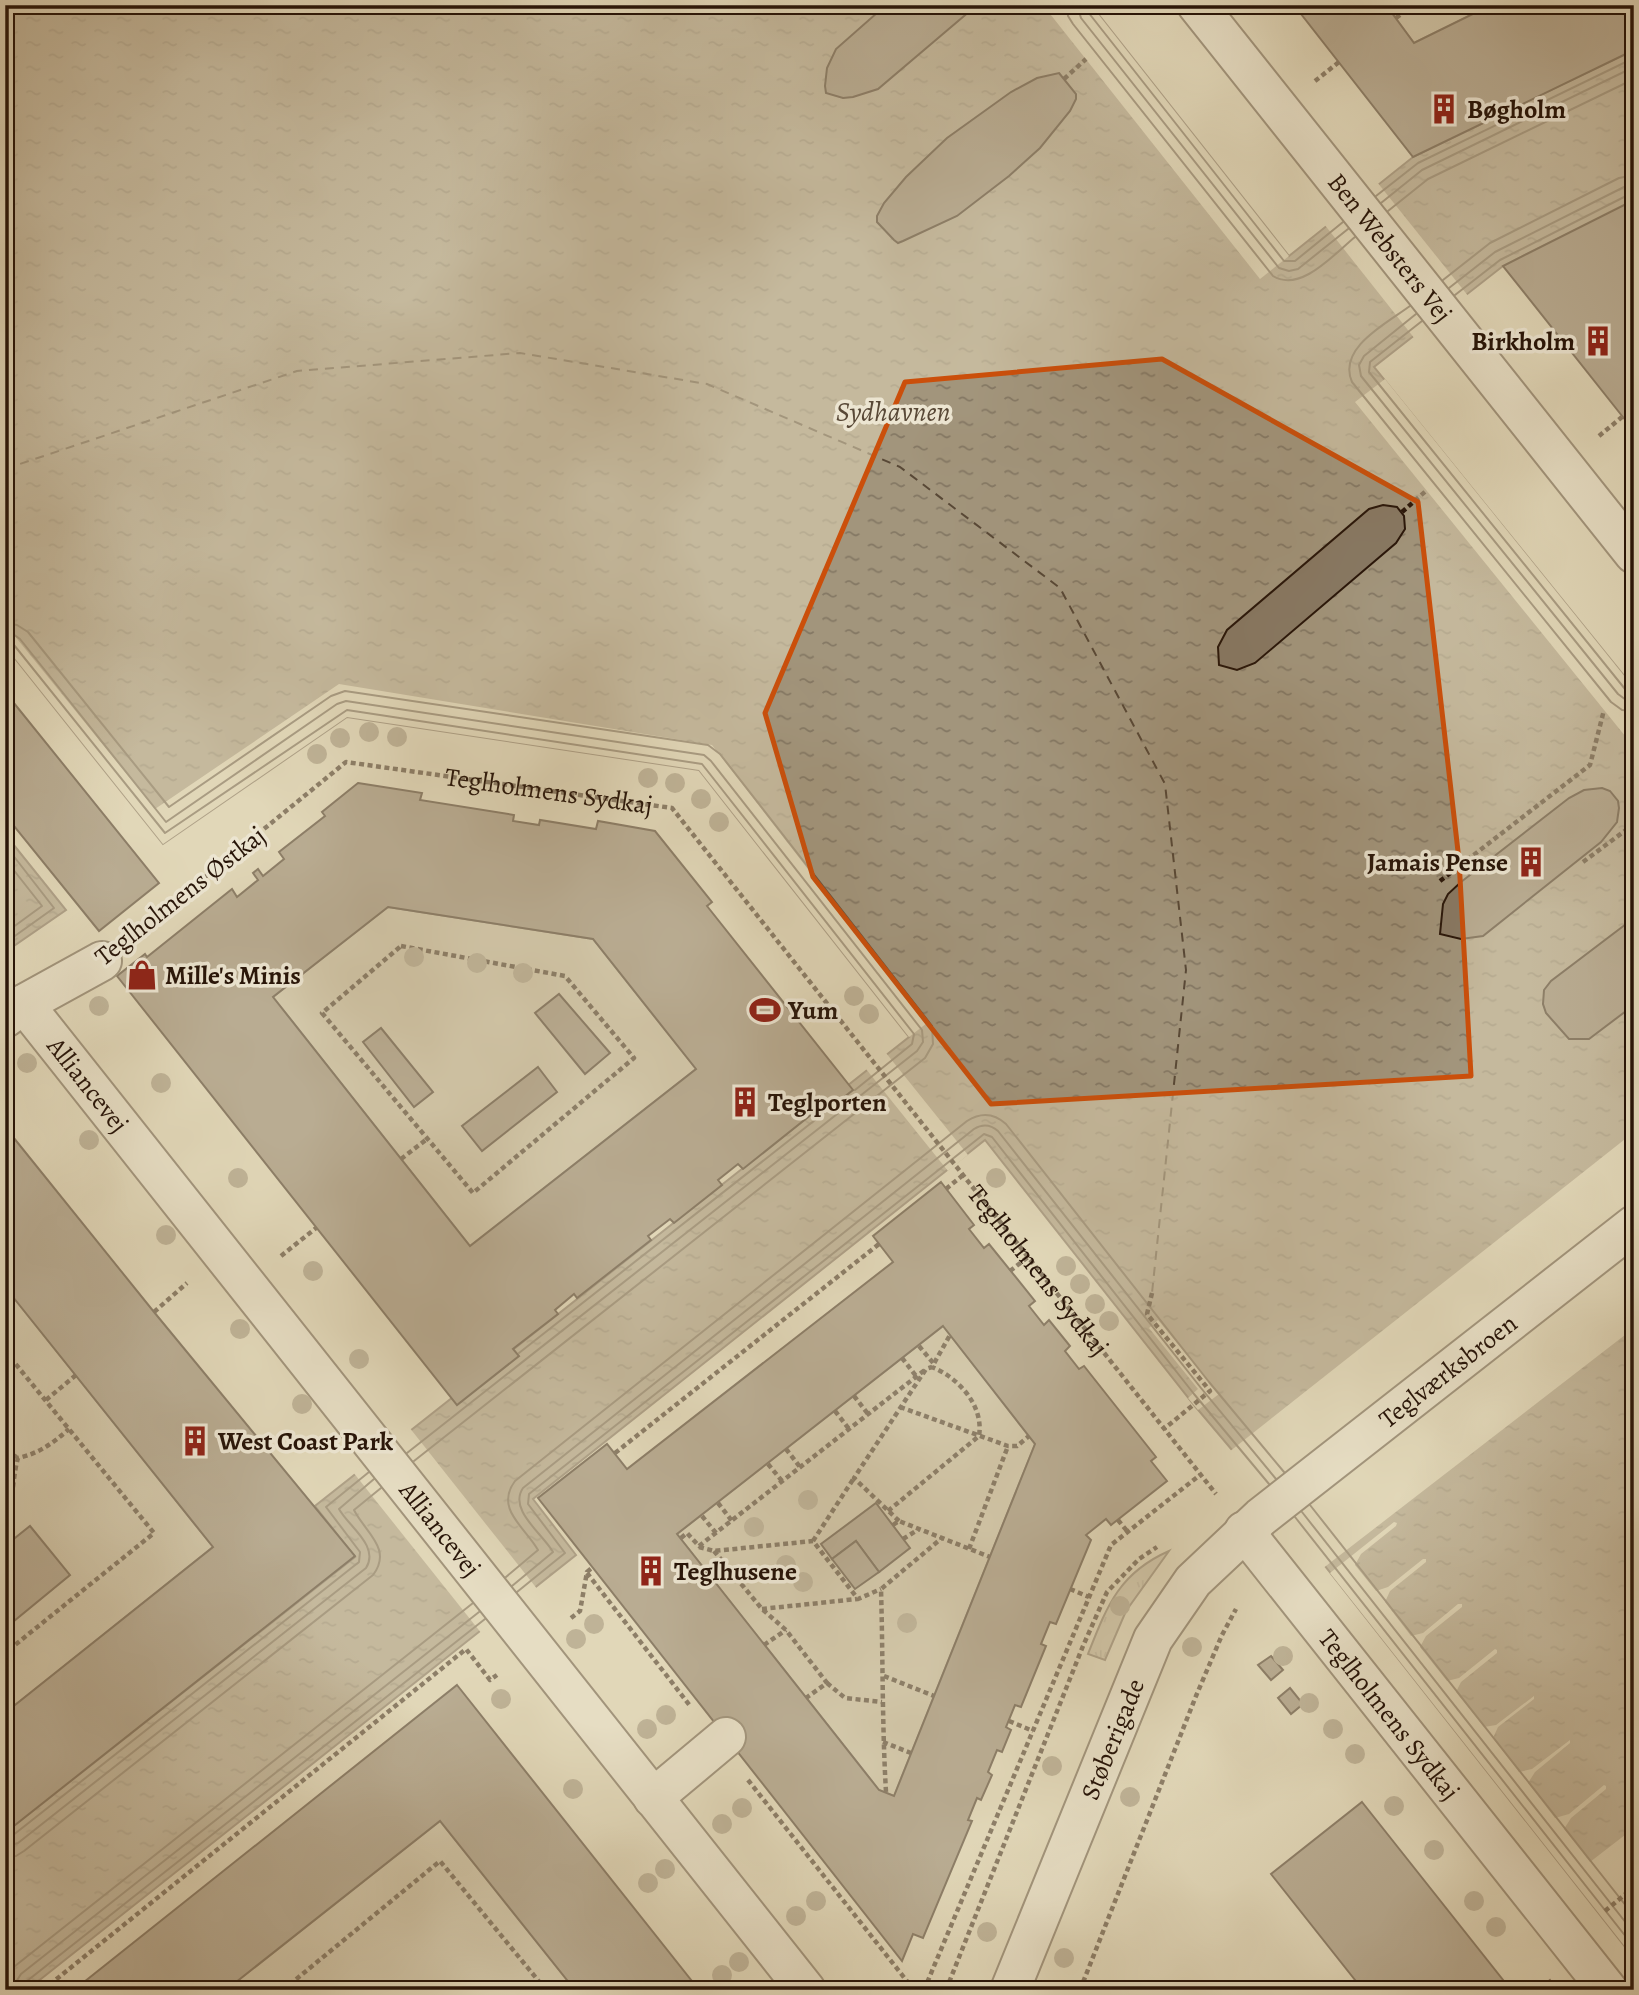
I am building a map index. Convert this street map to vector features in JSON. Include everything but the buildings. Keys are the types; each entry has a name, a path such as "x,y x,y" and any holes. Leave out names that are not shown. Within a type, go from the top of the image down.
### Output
{"street":[{"name":"Ben Websters Vej","path":"1197,5 1634,554"},
{"name":"Teglholmens Østkaj","path":"15,1011 102,961"},
{"name":"Alliancevej","path":"15,1011 364,1432 806,1990"},
{"name":"Teglværksbroen","path":"1253,1524 1634,1225"},
{"name":"Teglholmens Sydkaj","path":"1253,1524 1275,1569 1608,1990"},
{"name":"Støberigade","path":"1010,1990 1153,1640 1193,1581 1253,1524"},
{"path":"653,1798 726,1737"}],"path":[{"path":"1396,18 1413,5"},
{"path":"1064,79 1086,59"},
{"path":"1402,512 1426,490"},
{"path":"1440,881 1590,765 1604,710"},
{"name":"Teglholmens Østkaj","path":"102,961 346,762"},
{"name":"Teglholmens Sydkaj","path":"346,762 672,808 1200,1475 1253,1524"},
{"path":"1583,862 1634,824"},
{"path":"401,946 565,976 634,1058 472,1193 427,1139 321,1013 401,946"},
{"path":"401,1159 427,1139"},
{"path":"946,1189 963,1175"},
{"path":"615,1453 879,1244"},
{"path":"1010,1270 1028,1257"},
{"path":"1152,1293 1147,1314 1210,1391 1164,1429"},
{"path":"813,1541 950,1335"},
{"path":"919,1346 931,1366 959,1385 970,1398 979,1415 979,1436"},
{"path":"5,1351 154,1533 5,1653"},
{"path":"902,1359 916,1376"},
{"path":"699,1546 931,1366"},
{"path":"46,1400 76,1375"},
{"path":"853,1396 868,1414"},
{"path":"900,1408 1008,1446 1017,1446 1030,1436"},
{"path":"835,1411 849,1429"},
{"path":"5,1450 18,1458 34,1454 49,1446 69,1429"},
{"path":"888,1511 979,1436"},
{"path":"969,1549 1008,1446"},
{"path":"786,1449 800,1467"},
{"path":"5,1520 11,1507 12,1484 18,1458"},
{"path":"768,1464 782,1481"},
{"path":"924,1990 1111,1545 1200,1475"},
{"path":"855,1478 899,1521 990,1557"},
{"path":"718,1503 732,1521"},
{"path":"702,1516 716,1533"},
{"path":"1118,1520 1127,1531"},
{"path":"892,1525 899,1521"},
{"path":"903,1539 919,1529"},
{"path":"681,1538 687,1533 699,1546 714,1551 813,1541"},
{"path":"762,1609 858,1599 881,1589 942,1538"},
{"path":"813,1541 858,1599"},
{"path":"714,1551 762,1609 786,1630 827,1683 845,1698 882,1702"},
{"path":"1080,1990 1222,1635 1239,1603 1275,1569"},
{"path":"881,1589 886,1792"},
{"path":"1070,1589 1089,1597"},
{"path":"605,1595 611,1591"},
{"path":"764,1645 786,1630"},
{"path":"43,1990 466,1649 490,1680 528,1640"},
{"path":"884,1676 934,1696"},
{"path":"806,1698 827,1683"},
{"path":"1009,1721 1033,1731"},
{"path":"883,1742 911,1753"},
{"path":"284,1990 440,1861 546,1990"},
{"path":"836,1891 842,1886"}],"highlighted area":[{"path":"1162,359 1418,502 1459,860 1471,1076 991,1104 813,877 765,713 905,382"}],"green space":[{"path":"1386,5 1491,5 1414,43"},
{"path":"388,907 593,939 696,1069 470,1246 273,997"},
{"path":"5,1287 213,1547 5,1713"},
{"path":"943,1326 1035,1444 894,1796 879,1790 677,1534"},
{"path":"1169,1551 1126,1611 1105,1660 1088,1654 1109,1606 1126,1581 1152,1560"},
{"path":"440,1821 575,1990 226,1990"}],"water":[{"name":"Sydhavnen","path":"5,5 1091,5 1289,256 1413,157 1634,50 1634,200 1503,266 1374,367 1634,688 1634,1958 985,1140 533,1499 576,1555 27,1990 5,1990 5,1833 355,1557 315,1506 909,1037 699,770 347,717 163,844 5,646"},
{"path":"5,834 66,910 5,952"}],"pier":[{"path":"1043,5 1091,5 1289,256 1260,279"},
{"path":"1377,182 1469,297 1415,339 1324,224"},
{"path":"1385,379 1634,688 1634,747 1355,402"},
{"path":"5,624 155,809 339,684 712,745 927,1023 909,1037 699,770 347,717 163,844 5,646"},
{"path":"886,1053 968,1155 948,1171 866,1069"},
{"path":"1634,1132 1634,1328 1322,1569 1229,1452"},
{"path":"1158,1320 1219,1394 1198,1410 1188,1398 1198,1389 1149,1328"},
{"path":"409,1427 538,1590 482,1634 353,1472"},
{"path":"1394,1522 1397,1523 1396,1526 1361,1554 1355,1565 1376,1591 1388,1587 1426,1559 1426,1562 1390,1591 1385,1602 1411,1636 1423,1633 1458,1604 1462,1604 1462,1607 1426,1636 1420,1647 1447,1681 1459,1678 1497,1650 1497,1653 1461,1682 1456,1692 1484,1727 1496,1725 1534,1696 1534,1699 1498,1727 1493,1738 1519,1772 1532,1769 1570,1740 1570,1743 1535,1772 1528,1783 1555,1818 1569,1814 1606,1786 1606,1789 1571,1818 1564,1829 1590,1862 1634,1828 1634,1958 1330,1573"}],"ferry route":[{"path":"5,469 297,371 520,353 707,384 900,467 1060,588 1165,784 1186,970 1152,1293"}],"place":[{"name":"Bøgholm","path":"1444,109"},
{"name":"Birkholm","path":"1598,341"},
{"name":"Jamais Pense","path":"1531,862"},
{"name":"Mille's Minis","path":"142,975"},
{"name":"Yum","path":"765,1010"},
{"name":"Teglporten","path":"745,1102"},
{"name":"West Coast Park","path":"195,1441"},
{"name":"Teglhusene","path":"651,1571"}]}
